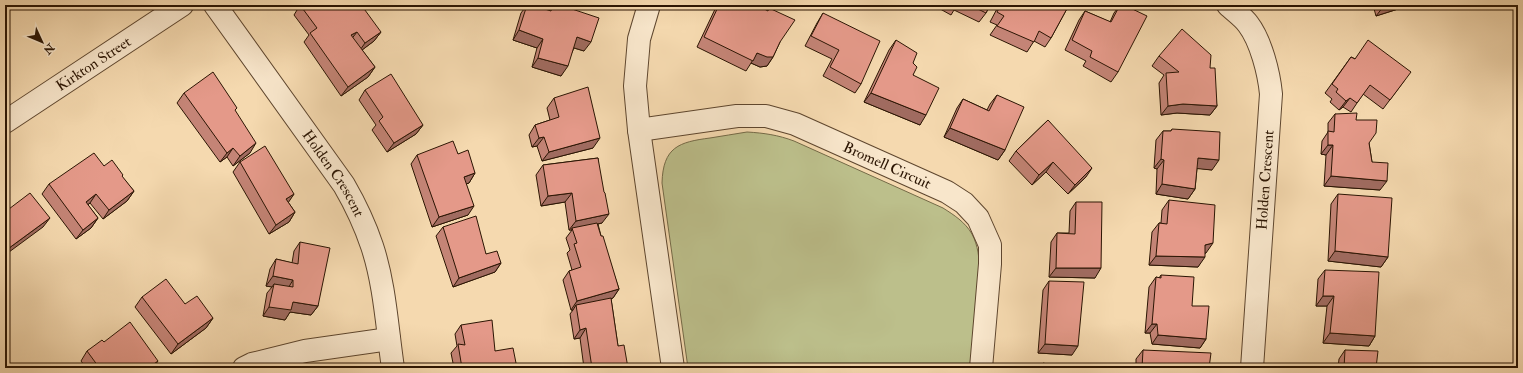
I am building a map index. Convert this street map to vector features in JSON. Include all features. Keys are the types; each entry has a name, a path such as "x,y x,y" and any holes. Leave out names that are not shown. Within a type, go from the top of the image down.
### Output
{"street":[{"name":"Kirkton Street","path":"5,122 182,5"},
{"name":"Holden Crescent","path":"215,5 344,185 356,205 373,247 382,290 393,368"},
{"path":"649,5 639,39 635,86 639,130 673,368"},
{"name":"Holden Crescent","path":"1228,5 1249,24 1259,45 1269,78 1271,94 1252,368"},
{"name":"Bromell Circuit","path":"639,130 737,116 766,116 795,124 947,192 964,203 978,218 990,245 990,264 981,368"},
{"path":"244,368 252,364 305,351 389,339"}],"green space":[{"path":"747,132 782,137 794,141 943,208 963,222 972,234 976,243 979,262 979,281 972,368 688,368 662,183 663,171 669,154 681,145 699,140"}],"building":[{"path":"300,5 362,6 381,32 365,43 357,32 351,35 375,67 348,87 310,33 317,28"},
{"path":"527,5 532,5 551,11 553,5 560,5 599,18 591,42 577,37 568,66 538,58 543,39 519,30"},
{"path":"719,5 757,5 768,11 769,8 795,20 780,42 773,57 767,57 757,53 753,61 704,37"},
{"path":"970,5 990,5 986,13"},
{"path":"1001,5 1069,5 1051,38 1039,31 1034,42 997,26 1004,16 997,12"},
{"path":"1120,5 1124,5 1147,16 1118,72 1090,57 1092,51 1072,40 1085,11 1111,22"},
{"path":"823,13 880,41 861,84 830,67 839,50 811,36"},
{"path":"1182,29 1211,55 1210,68 1215,68 1217,106 1183,104 1168,106 1166,73 1179,72 1159,56"},
{"path":"896,40 917,53 913,63 917,67 913,75 939,88 926,115 871,93"},
{"path":"1368,40 1411,72 1390,100 1370,85 1357,103 1350,98 1346,101 1336,92 1338,89 1332,84 1351,57 1355,59"},
{"path":"213,72 237,108 235,110 256,143 240,156 233,148 227,153 184,93"},
{"path":"391,74 423,125 394,143 379,121 383,117 365,90"},
{"path":"588,87 600,138 549,152 544,137 539,138 535,125 559,117 554,98"},
{"path":"997,95 1024,107 1005,150 950,128 963,99 989,111"},
{"path":"1357,113 1356,120 1377,120 1376,133 1369,143 1372,162 1388,163 1387,181 1331,176 1333,145 1328,145 1328,131 1334,132 1335,114"},
{"path":"1048,120 1092,168 1075,185 1053,162 1039,175 1016,151"},
{"path":"1172,129 1220,132 1219,160 1198,158 1195,189 1162,184 1164,160 1161,159 1163,131 1171,131"},
{"path":"453,141 458,154 468,150 475,173 464,177 474,206 439,217 417,155"},
{"path":"265,146 294,194 286,199 295,212 276,225 240,162"},
{"path":"94,153 104,166 112,160 134,191 109,210 96,194 86,202 98,218 83,230 49,184"},
{"path":"598,158 609,214 576,221 572,193 548,196 543,165"},
{"path":"30,193 50,218 5,251 5,212"},
{"path":"1338,194 1392,198 1388,257 1335,251"},
{"path":"1169,200 1215,205 1213,243 1205,245 1205,257 1156,256 1159,223 1167,224"},
{"path":"1076,202 1102,202 1101,268 1056,268 1057,233 1075,234"},
{"path":"476,216 486,254 497,251 501,263 459,278 443,227"},
{"path":"597,223 601,236 603,236 619,289 577,301 569,271 581,267 574,244 577,243 572,228"},
{"path":"300,242 330,248 318,306 293,302 291,310 269,307 274,284 293,287 293,280 273,276 276,259 298,264"},
{"path":"1325,270 1379,272 1375,336 1330,333 1334,296 1323,296"},
{"path":"1161,275 1194,277 1192,306 1209,306 1206,339 1158,335 1157,324 1152,324 1156,277 1161,278"},
{"path":"166,279 185,304 197,296 213,318 178,344 142,297"},
{"path":"1049,281 1084,282 1078,346 1045,344"},
{"path":"611,298 618,346 624,345 628,368 592,368 586,328 580,330 576,305"},
{"path":"492,320 495,351 513,348 517,368 462,368 458,344 465,345 461,325"},
{"path":"130,322 158,361 148,368 96,368 98,366 87,351 102,340 104,342"},
{"path":"1143,350 1211,353 1209,368 1142,368"},
{"path":"1345,350 1378,351 1376,368 1344,368"},
{"path":"1043,363 1064,368 1042,368"}]}
